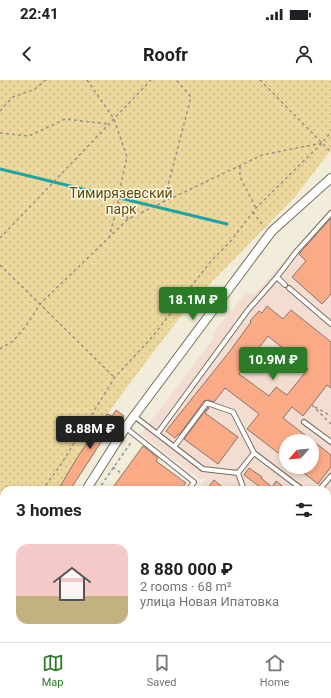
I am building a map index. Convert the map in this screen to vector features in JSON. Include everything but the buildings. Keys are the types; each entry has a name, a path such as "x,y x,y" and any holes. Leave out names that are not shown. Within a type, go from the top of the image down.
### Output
{"street":[{"path":"89,486 134,416 272,231 331,178"}],"lane":[{"path":"157,434 248,310 277,277 296,252 331,213"},
{"path":"277,277 285,285"},
{"path":"289,288 331,324"},
{"path":"174,447 207,403 233,412 254,453 298,486"},
{"path":"134,416 203,469 238,473"},
{"path":"304,422 331,442"},
{"path":"126,428 194,482 191,486"},
{"path":"238,473 254,453"},
{"path":"238,473 243,486"},
{"path":"323,486 331,476"}],"path":[{"path":"0,111 13,97 35,90 46,80"},
{"path":"86,80 114,119 127,157 109,238"},
{"path":"0,238 150,80"},
{"path":"164,202 191,97 176,80"},
{"path":"260,80 331,152"},
{"path":"0,133 28,136 65,119 109,124"},
{"path":"45,486 60,466 115,377 153,336 211,261 230,242 253,211 322,143 331,132"},
{"path":"0,348 12,341 26,326 40,304 128,219 262,155 322,143"},
{"path":"240,166 240,177 256,208"},
{"path":"118,202 128,219"},
{"path":"253,211 264,228 272,231"},
{"path":"0,265 115,377"},
{"path":"331,416 312,405 331,424"},
{"path":"101,486 136,435"},
{"path":"105,462 122,474"}],"shaded area":[{"path":"331,208 331,486 201,486 206,478 200,479 141,434 212,340 216,329 247,292 254,295"}],"green space":[{"name":"Тимирязевский парк","path":"0,80 331,80 331,150 295,197 200,294 193,298 188,307 104,419 60,486 0,486"}],"waterway":[{"path":"0,169 227,224"}]}
